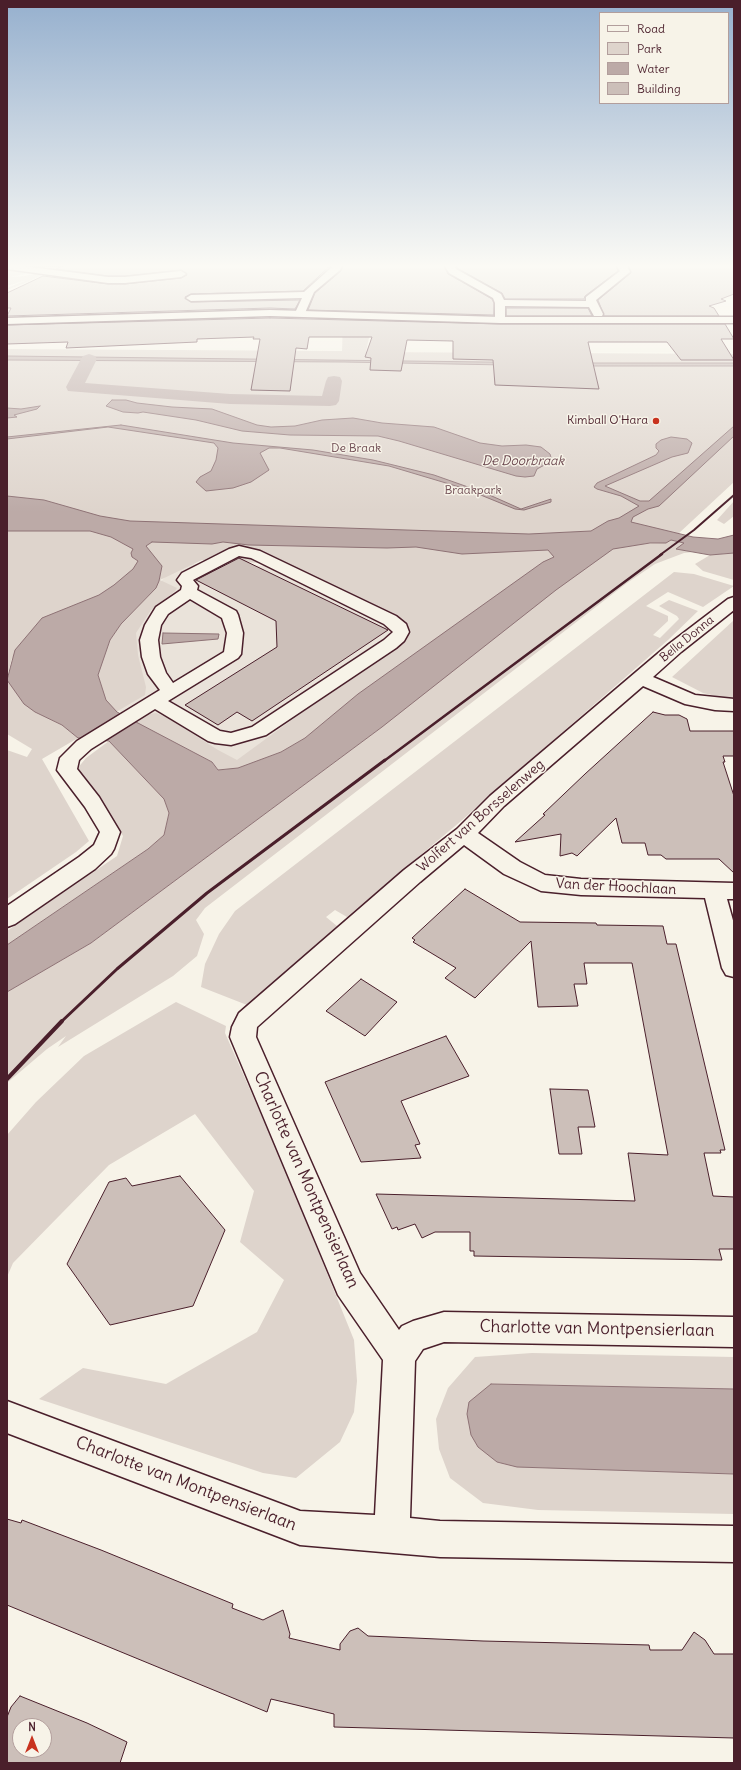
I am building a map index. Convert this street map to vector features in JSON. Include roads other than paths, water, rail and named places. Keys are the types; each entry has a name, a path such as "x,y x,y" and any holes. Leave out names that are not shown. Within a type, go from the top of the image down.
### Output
{"street":[{"path":"154,701 215,737 231,739 259,731 390,644 401,632 397,624 390,620 255,554 234,552 188,576 185,580 190,586 189,592 162,611 153,625 149,640 151,657 157,674 170,691"},
{"path":"7,918 87,863 103,848 110,832 92,802 67,770 70,758 84,745 232,654 235,634 230,615 189,592"},
{"name":"Bella Donna","path":"641,678 675,648 734,602"},
{"path":"641,678 691,700 715,704 734,705"},
{"name":"Wolfert van Borsselenweg","path":"248,1020 412,876 464,834 497,801 641,678"},
{"name":"Van der Hoochlaan","path":"464,834 512,868 541,883 581,887 724,891"},
{"path":"724,891 734,968"},
{"name":"Charlotte van Montpensierlaan","path":"248,1020 244,1027 244,1037 349,1284 399,1356 413,1337 444,1327 734,1332"},
{"path":"392,1534 399,1356"},
{"name":"Charlotte van Montpensierlaan","path":"7,1417 300,1528 392,1534 440,1539 734,1544"}],"water":[{"path":"7,356 565,363 734,363 734,366 559,366 345,362 7,360"},
{"name":"De Doorbraak","path":"112,400 126,400 137,403 172,407 212,409 257,425 271,427 295,426 322,420 353,418 382,423 434,427 480,443 502,446 526,445 541,447 550,454 552,461 537,469 534,476 516,476 378,436 290,435 242,431 196,420 143,412 123,412 106,406"},
{"path":"40,406 37,409 14,415 17,417 7,418 7,408 21,409"},
{"path":"121,425 233,443 313,450 373,460 434,475 485,493 521,509 551,499 551,502 524,510 515,509 466,489 389,466 280,448 269,448 260,453 269,470 251,482 233,488 206,491 196,482 200,477 211,471 216,460 218,448 214,443 108,427 7,439 7,437"},
{"path":"734,426 734,436 659,506 648,509 633,517 631,522 693,537 718,539 734,535 734,553 710,555 676,549 684,543 671,540 666,543 650,543 613,549 556,590 382,727 91,943 7,992 7,945 148,849 164,835 169,813 164,799 109,741 78,738 62,725 35,712 24,704 7,680 15,650 42,618 99,595 114,585 133,569 138,561 132,557 131,553 133,549 111,537 90,531 7,531 7,496 44,500 100,516 130,521 529,534 591,531 608,521 619,518 639,506 621,496 597,489 594,487 597,483 656,455 659,451 656,448 656,444 661,440 671,437 687,439 692,443 688,453 672,457 605,486 640,501 649,501","holes":["152,542 212,544 223,542 249,545 387,548 416,547 462,554 548,550 554,557 543,562 358,694 305,738 281,752 238,768 218,770 212,762 117,712 106,700 98,675 110,640 121,624 156,588 159,581 162,566 146,546"]},
{"path":"163,633 219,634 218,639 162,644"},
{"path":"491,1384 734,1389 734,1474 517,1467 497,1462 478,1447 471,1435 467,1414 469,1402"}],"waterway":[{"path":"89,359 74,387 230,399 330,401 334,381"}],"railway":[{"path":"660,555 694,530 734,495"},
{"path":"384,761 662,554"},
{"path":"62,1022 117,969 207,893 385,760"},
{"path":"7,1079 62,1022"}],"place":[{"name":"Kimball O'Hara","path":"656,421"}],"park label":[{"name":"De Braak","path":"356,449"},
{"name":"Braakpark","path":"473,491"}]}
